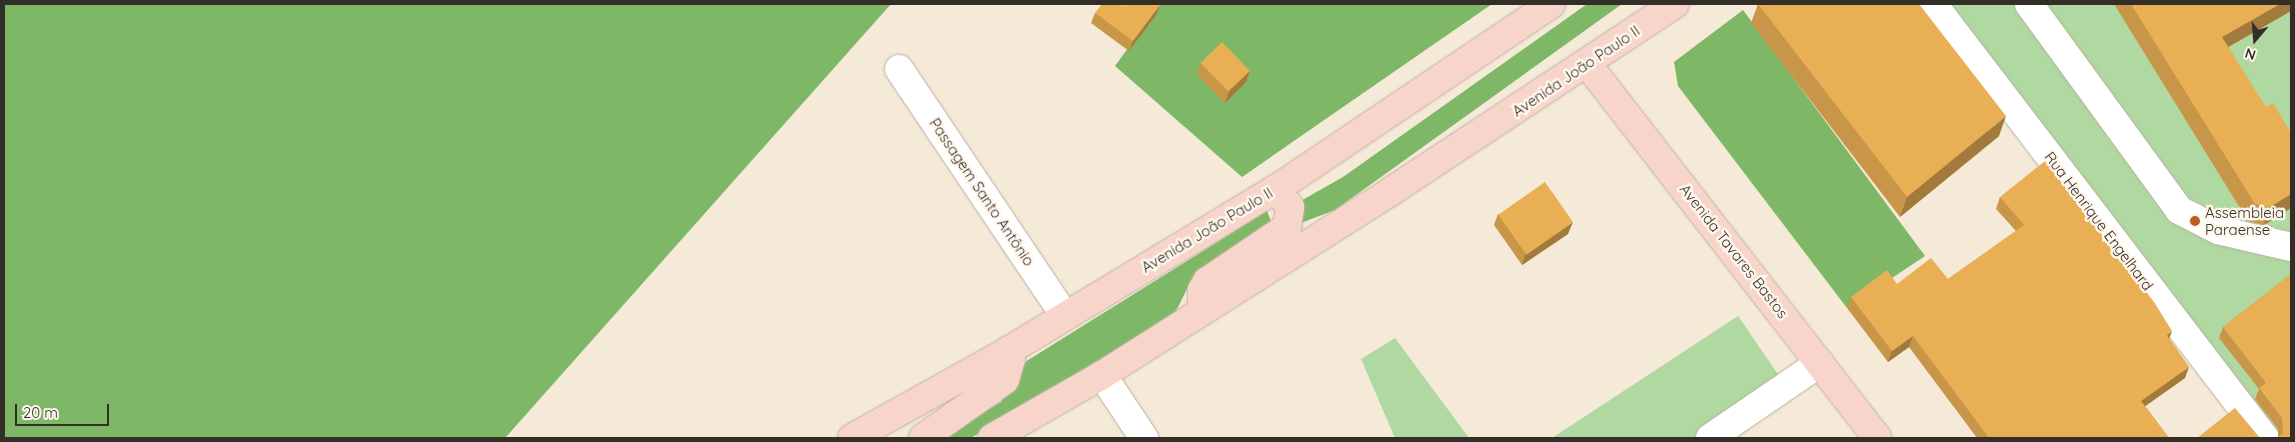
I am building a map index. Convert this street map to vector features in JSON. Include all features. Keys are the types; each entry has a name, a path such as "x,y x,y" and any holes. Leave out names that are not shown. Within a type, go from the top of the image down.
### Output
{"main road":[{"name":"Avenida João Paulo II","path":"852,438 1008,350 1276,189 1551,4"},
{"name":"Avenida João Paulo II","path":"992,438 1102,375 1588,65 1675,4"},
{"name":"Avenida Tavares Bastos","path":"1588,65 1878,438"},
{"path":"1202,310 1207,281 1287,227 1288,201 1276,189"},
{"path":"923,438 1005,380 1011,359 1008,350"}],"street":[{"name":"Rua Henrique Engelhard","path":"1933,4 2265,438"},
{"path":"2029,4 2179,210 2218,230 2291,247"},
{"name":"Passagem Santo Antônio","path":"899,69 1064,315"},
{"path":"1710,438 1820,363"},
{"path":"1102,375 1144,438"}],"green space":[{"path":"4,4 891,4 505,438 4,438"},
{"path":"1160,4 1492,4 1242,177 1115,66"},
{"path":"1587,4 1622,4 1335,210 1293,226 1297,203 1343,177"},
{"name":"Assembleia Paraense","path":"1932,4 2291,4 2291,438 2265,438"},
{"path":"1743,10 1925,256 1847,308 1678,86 1674,62"},
{"path":"1267,211 1273,226 1191,281 1174,315 971,438 939,438 1001,402 1025,362"},
{"path":"1738,316 1786,386 1710,438 1552,438"},
{"path":"1395,338 1469,438 1395,438 1361,359"}],"building":[{"path":"1102,4 1123,4 1126,6 1127,4 1160,5 1133,41 1095,13"},
{"path":"1758,4 1919,4 2006,116 1907,197"},
{"path":"2131,4 2280,4 2222,37 2266,107 2273,103 2291,133 2291,194 2270,207 2255,204"},
{"path":"1222,42 1250,71 1228,92 1200,63"},
{"path":"2045,161 2154,302 2172,331 2167,335 2189,367 2141,401 2169,438 1989,438 1913,336 1892,351 1851,297 1887,270 1897,284 1931,258 1948,279 2024,225 2000,197"},
{"path":"1545,182 1573,222 1526,255 1498,215"},
{"path":"2291,274 2291,438 2277,438 2283,433 2282,418 2259,388 2266,383 2223,327"},
{"path":"2235,408 2260,438 2197,438"}],"place":[{"name":"Assembleia Paraense","path":"2195,221"}]}
